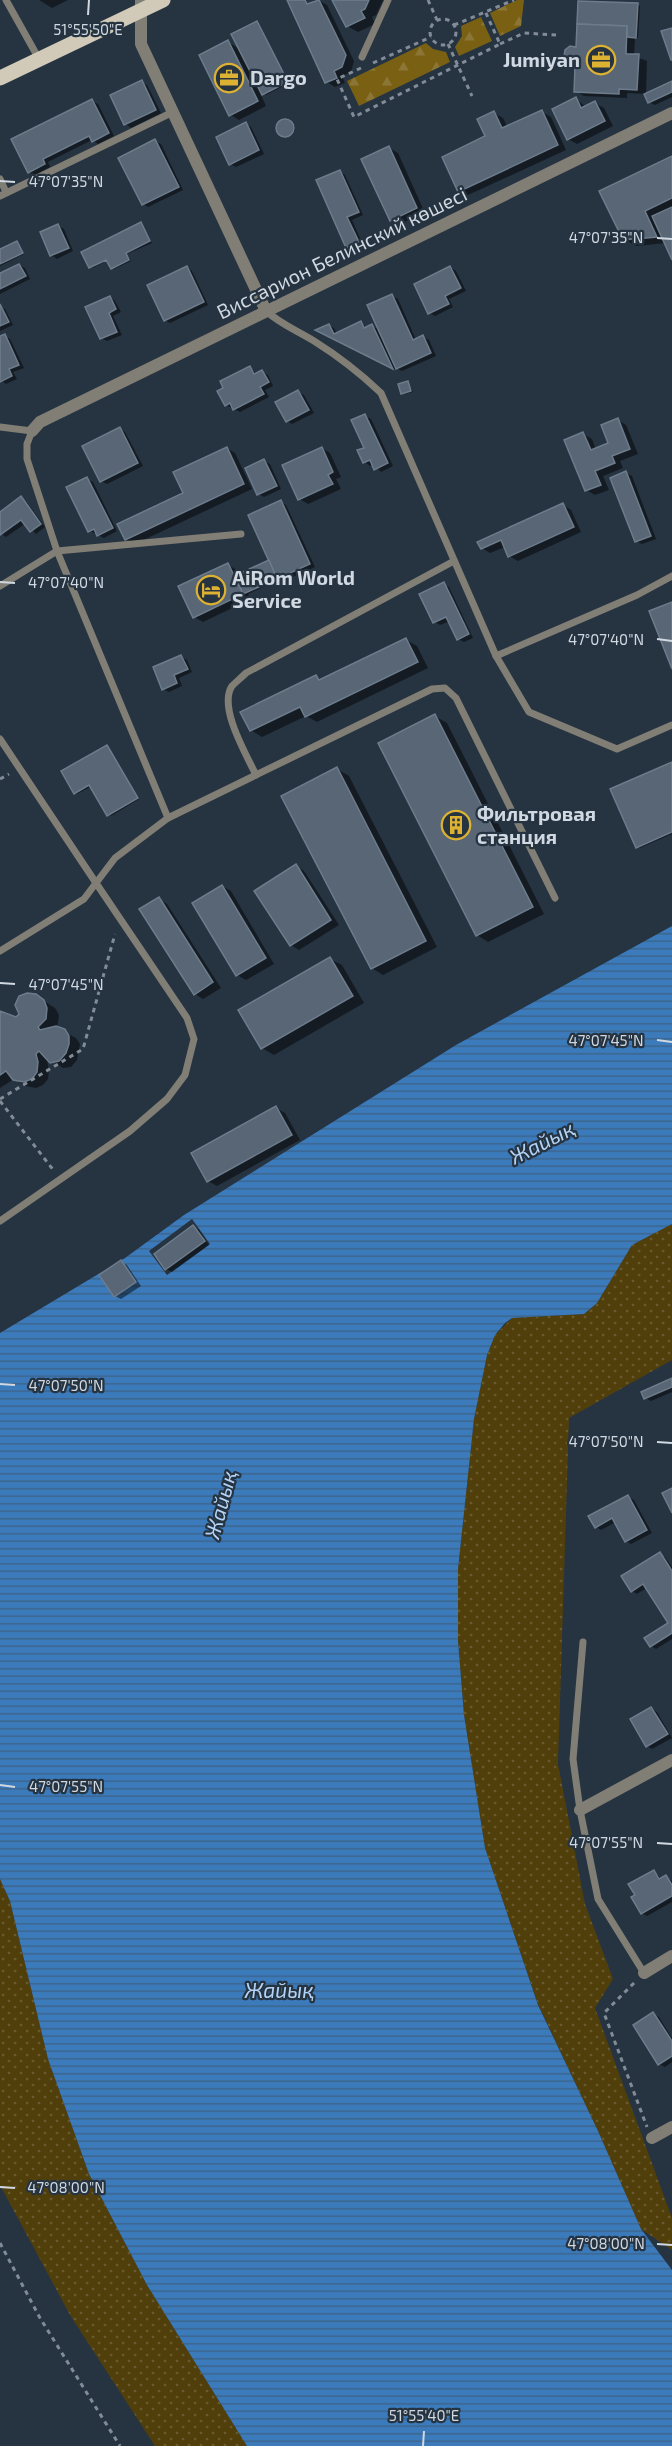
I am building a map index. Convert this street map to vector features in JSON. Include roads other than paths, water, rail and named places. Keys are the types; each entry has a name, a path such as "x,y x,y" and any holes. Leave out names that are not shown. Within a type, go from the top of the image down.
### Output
{"main road":[{"path":"0,78 141,5 164,0"}],"street":[{"path":"141,5 141,44 266,311"},
{"name":"Виссарион Белинский көшесі","path":"32,431 40,422 672,113"},
{"path":"580,1810 672,1760"},
{"path":"644,1973 672,1956"},
{"path":"652,2138 672,2127"}],"lane":[{"path":"6,0 39,59"},
{"path":"362,57 388,0"},
{"path":"0,179 3,194 172,112"},
{"path":"266,311 282,325 312,340 359,372 381,393 496,656 528,712 616,749 672,725"},
{"path":"0,427 32,431 27,444 27,459 57,551 168,818"},
{"path":"0,586 57,551 241,534"},
{"path":"256,775 230,716 227,702 231,687 246,673 454,561"},
{"path":"496,656 637,595 672,576"},
{"path":"0,951 84,899 115,858 168,818 432,689 445,688 456,698 555,898"},
{"path":"0,739 187,1018 194,1039 185,1075 167,1099 130,1131 0,1221"},
{"path":"583,1642 573,1759 580,1810 598,1899 644,1973"}],"water":[{"name":"Жайық","path":"672,926 672,1224 632,1245 597,1303 584,1314 512,1318 495,1335 487,1355 474,1419 458,1569 458,1641 464,1715 485,1848 538,2005 598,2131 641,2229 672,2270 672,2446 247,2446 147,2285 89,2174 48,2059 10,1901 0,1879 0,1333 125,1258 184,1215 456,1045"}],"place":[{"name":"Jumiyan","path":"601,60"},
{"name":"Dargo","path":"229,78"},
{"name":"AiRom World Service","path":"211,590"},
{"name":"Фильтровая станция","path":"456,825"}]}
